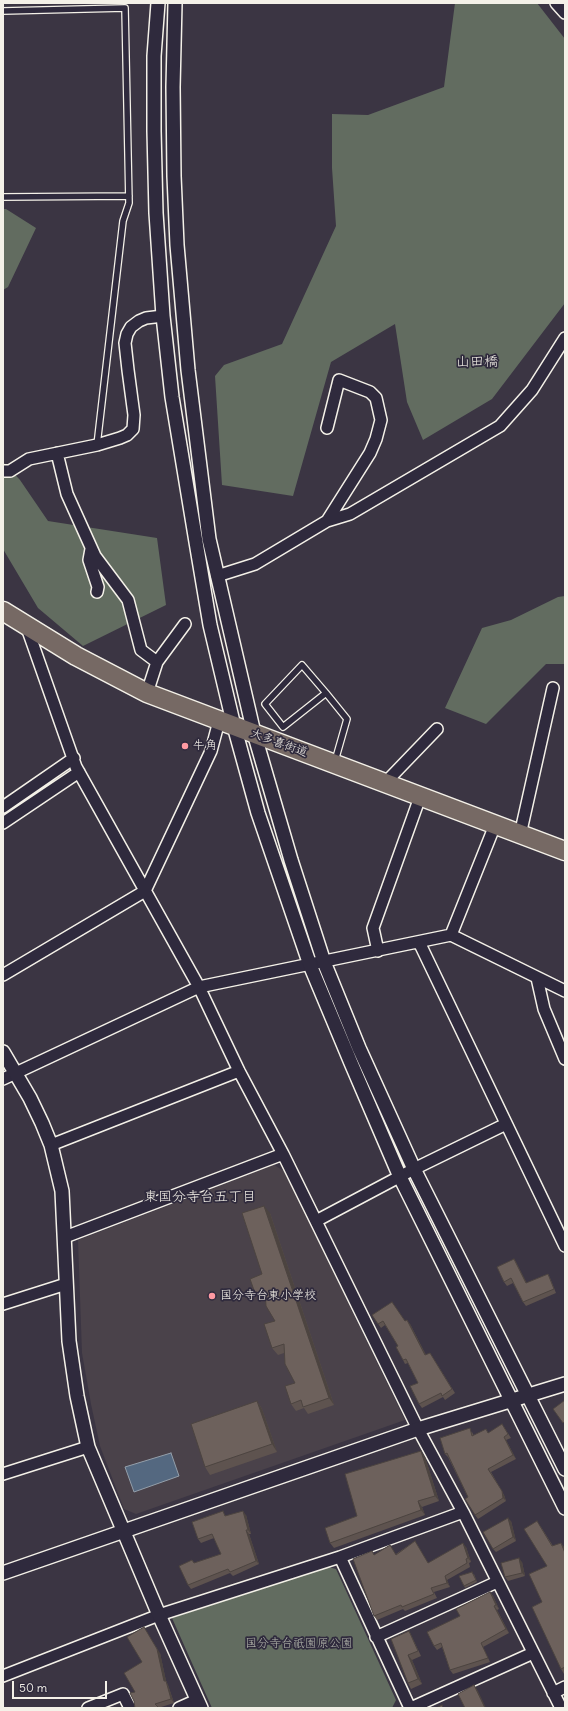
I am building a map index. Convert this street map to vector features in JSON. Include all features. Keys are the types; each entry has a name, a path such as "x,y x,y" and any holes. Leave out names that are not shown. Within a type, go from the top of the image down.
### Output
{"highway":[{"name":"大多喜街道","path":"3,611 93,665 147,693 565,851"}],"street":[{"path":"158,3 154,56 154,94 157,220 163,316 172,396 227,724 310,965 400,1177 565,1508"},
{"path":"175,3 173,94 176,218 188,370 209,539 254,733 291,860 324,962 359,1048 414,1169 565,1468"},
{"path":"556,3 565,13"},
{"path":"157,220 176,218"},
{"path":"3,471 10,472 29,459 97,445 127,435 133,429 134,415 125,342 127,334 131,327 146,318 163,316"},
{"path":"217,576 255,564 326,521 350,514 500,426 532,390 565,338"},
{"path":"326,521 370,453 376,439 380,420 376,398 370,392 339,380 327,428"},
{"path":"57,453 66,494 102,566 128,600 141,650 157,662"},
{"path":"91,546 89,560 98,587 97,592"},
{"path":"147,693 157,662 185,624"},
{"path":"26,625 79,772 199,987 239,1071 283,1154 418,1429 463,1512 561,1708"},
{"path":"520,835 553,688"},
{"path":"3,975 145,891 212,751 227,724"},
{"path":"385,783 437,729"},
{"path":"3,807 74,758"},
{"path":"3,823 79,772"},
{"path":"378,950 373,928 420,797"},
{"path":"451,935 496,825"},
{"path":"3,1079 199,987 451,935 565,991"},
{"path":"419,942 565,1246"},
{"path":"537,978 544,1009 565,1059"},
{"path":"3,1052 30,1098 51,1145 62,1191 69,1341 77,1396 88,1447 159,1615 199,1704 179,1708"},
{"path":"51,1145 239,1071"},
{"path":"316,1221 414,1169 506,1124"},
{"path":"65,1237 283,1154"},
{"path":"3,1304 66,1284"},
{"path":"3,1573 418,1429 512,1402 565,1384"},
{"path":"3,1474 88,1447"},
{"path":"3,1676 159,1615 340,1557 463,1512"},
{"path":"340,1557 410,1708 533,1654"},
{"path":"376,1637 497,1582"},
{"path":"554,1693 565,1687"},
{"path":"88,1708 123,1694 130,1708"}],"lane":[{"path":"3,11 125,8 129,203 123,221 97,445"},
{"path":"3,197 129,196"},
{"path":"326,693 283,727 266,704 302,665 326,693 347,719 334,763"}],"shaded area":[{"name":"国分寺台東小学校","path":"274,1165 284,1171 405,1420 136,1514 124,1509 100,1446 91,1404 82,1353 78,1240"}],"green space":[{"path":"455,3 537,3 565,39 565,303 492,399 423,440 407,402 395,324 331,362 293,496 222,485 215,376 224,365 282,344 336,226 332,168 332,114 368,115 444,87"},
{"path":"3,209 6,209 36,228 8,287 3,290"},
{"path":"3,462 20,480 48,521 157,538 166,605 83,646 38,608 3,549"},
{"path":"565,596 565,664 546,664 486,724 445,708 482,628 511,620 558,597"},
{"name":"国分寺台祇園原公園","path":"328,1567 336,1569 396,1700 392,1708 212,1708 172,1618"}],"water":[{"path":"171,1453 179,1476 134,1492 125,1467"}],"building":[{"path":"264,1206 329,1398 303,1407 301,1400 291,1404 285,1386 295,1383 285,1364 284,1344 272,1348 264,1324 275,1321 266,1306 265,1290 255,1293 250,1279 262,1274 242,1213"},
{"path":"514,1259 526,1283 548,1274 554,1289 523,1302 511,1278 504,1282 497,1267"},
{"path":"392,1302 405,1321 407,1320 425,1355 430,1353 452,1389 442,1396 441,1393 419,1404 410,1386 418,1383 406,1359 403,1360 396,1347 398,1346 383,1321 378,1324 372,1315"},
{"path":"565,1400 565,1421 563,1423 553,1409"},
{"path":"257,1401 272,1444 205,1467 191,1424"},
{"path":"502,1424 508,1434 504,1437 513,1455 488,1469 502,1491 503,1498 475,1515 465,1499 468,1497 447,1453 445,1454 440,1438 470,1428 472,1436 486,1429 488,1433"},
{"path":"421,1451 435,1496 418,1501 421,1510 330,1543 325,1528 357,1516 345,1474"},
{"path":"223,1511 225,1516 243,1511 248,1530 246,1530 256,1561 230,1572 228,1569 188,1585 179,1566 192,1560 194,1563 221,1554 212,1534 198,1539 192,1522"},
{"path":"508,1518 513,1537 493,1549 483,1532"},
{"path":"537,1521 552,1546 561,1543 565,1553 565,1667 561,1669 532,1607 542,1602 529,1574 547,1566 524,1529"},
{"path":"415,1541 428,1563 463,1543 468,1558 466,1559 467,1563 445,1576 447,1583 431,1588 434,1594 374,1616 353,1559 372,1551 374,1555 390,1545 396,1555"},
{"path":"519,1558 522,1573 505,1577 501,1563"},
{"path":"472,1572 476,1580 464,1586 459,1576"},
{"path":"490,1592 496,1605 494,1606 506,1629 481,1643 488,1658 450,1670 441,1643 434,1646 427,1632 460,1616 456,1609"},
{"path":"144,1627 157,1649 164,1681 166,1681 171,1699 155,1704 158,1707 155,1708 135,1708 134,1701 130,1693 135,1692 124,1673 142,1662 127,1637"},
{"path":"409,1631 418,1651 408,1655 418,1679 408,1683 391,1639"},
{"path":"474,1685 485,1708 465,1708 458,1694"},
{"path":"442,1705 443,1708 436,1708"}],"place":[{"name":"牛角","path":"185,746"},
{"name":"国分寺台東小学校","path":"212,1296"}],"district":[{"name":"山田橋","path":"477,362"},
{"name":"東国分寺台五丁目","path":"200,1197"}]}
